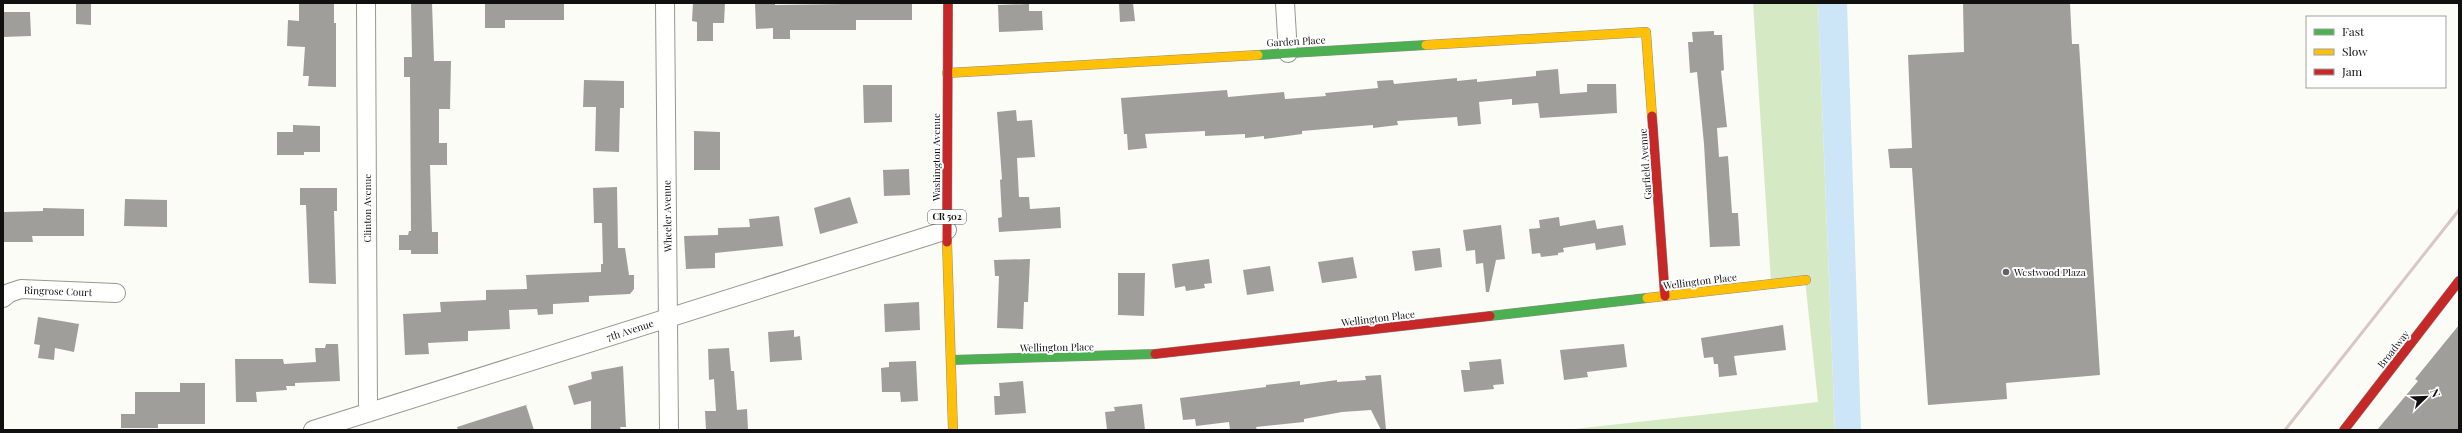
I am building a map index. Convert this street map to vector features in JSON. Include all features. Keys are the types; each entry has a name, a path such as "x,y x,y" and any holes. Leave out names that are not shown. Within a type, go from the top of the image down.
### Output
{"street":[{"name":"Clinton Avenue","path":"366,3 368,413"},
{"name":"Wheeler Avenue","path":"665,3 669,430"},
{"name":"Washington Avenue","path":"948,3 947,230 954,430"},
{"path":"1285,3 1288,53"},
{"name":"Garden Place","path":"947,73 1646,32"},
{"name":"Garfield Avenue","path":"1646,32 1665,296"},
{"name":"7th Avenue","path":"313,430 947,230"},
{"name":"Wellington Place","path":"951,360 1140,356 1806,280"},
{"name":"Broadway","path":"2344,430 2459,281"},
{"name":"Ringrose Court","path":"3,298 9,293 20,289 116,293"}],"green space":[{"path":"1753,3 1818,3 1835,430 1565,430 1818,402 1805,280 1771,282"}],"water":[{"path":"1818,3 1847,3 1861,430 1835,430"}],"building":[{"path":"76,3 91,3 91,25 76,24"},
{"path":"299,3 334,3 334,23 336,23 336,87 308,86 309,76 303,76 305,47 287,46 288,20 299,21"},
{"path":"411,3 432,3 434,61 451,61 450,109 439,109 439,143 447,143 447,165 430,165 432,232 438,232 438,254 411,254 411,250 399,250 399,235 408,235 409,231 411,231 410,77 404,77 404,57 412,57"},
{"path":"485,3 564,3 564,20 505,20 505,28 485,28"},
{"path":"693,3 725,3 724,23 713,23 713,41 697,41 697,22 692,21"},
{"path":"755,3 775,3 775,5 912,3 912,20 856,20 856,30 790,30 790,39 773,39 773,28 756,29"},
{"path":"1119,3 1133,3 1135,21 1120,22"},
{"name":"Westwood Plaza","path":"1963,3 2070,3 2072,44 2079,44 2100,375 2006,383 2007,399 1928,405 1912,168 1890,168 1888,149 1912,148 1908,55 1964,52"},
{"path":"1029,4 1029,11 1042,11 1043,30 999,32 998,5"},
{"path":"3,12 30,12 31,36 3,37"},
{"path":"1714,31 1714,35 1722,35 1724,70 1721,71 1727,127 1717,128 1719,157 1728,156 1732,213 1738,213 1740,246 1710,247 1704,144 1697,72 1690,73 1688,42 1693,42 1692,32"},
{"path":"1558,69 1560,94 1587,92 1587,84 1616,84 1617,113 1540,118 1538,103 1512,105 1512,99 1479,102 1481,124 1458,126 1457,117 1397,121 1398,125 1373,128 1373,125 1302,131 1302,134 1264,139 1264,136 1245,138 1245,134 1205,136 1205,131 1145,134 1147,148 1128,150 1127,134 1124,134 1121,98 1227,90 1228,97 1284,92 1285,99 1326,96 1325,93 1378,88 1377,81 1393,80 1394,84 1457,78 1457,81 1477,79 1477,82 1536,76 1536,71"},
{"path":"584,80 624,81 624,108 620,108 619,152 595,151 596,107 583,107"},
{"path":"863,85 892,85 892,122 864,123"},
{"path":"1016,110 1017,121 1032,120 1035,157 1017,158 1019,197 1029,197 1030,209 1060,207 1061,228 999,232 998,218 1002,217 1000,180 1002,179 997,112"},
{"path":"293,125 320,126 320,152 304,152 304,155 277,155 277,132 293,132"},
{"path":"694,131 720,132 720,170 694,170"},
{"path":"909,169 910,195 884,196 883,170"},
{"path":"617,187 618,248 625,248 629,275 634,275 634,289 630,294 589,296 589,302 553,304 553,314 538,315 537,309 509,310 510,329 468,331 468,341 428,343 429,354 405,355 403,314 441,312 440,302 486,300 486,290 527,289 526,275 601,272 601,264 603,264 602,223 594,223 593,188"},
{"path":"300,188 337,188 337,211 334,211 336,284 309,283 306,205 300,205"},
{"path":"850,197 858,223 820,234 814,208"},
{"path":"125,199 167,200 167,227 124,226"},
{"path":"43,208 84,209 84,236 32,236 33,242 3,242 3,212 43,211"},
{"path":"779,216 783,246 715,253 715,268 686,269 684,236 718,235 718,228 750,227 749,219"},
{"path":"1559,217 1560,226 1595,220 1597,229 1623,225 1626,245 1596,250 1595,243 1563,248 1564,252 1558,253 1558,255 1541,257 1540,253 1532,254 1529,229 1540,228 1539,220"},
{"path":"1501,225 1505,259 1496,260 1489,292 1486,292 1483,263 1476,264 1475,250 1466,251 1463,230"},
{"path":"1440,248 1442,267 1415,271 1412,251"},
{"path":"1353,257 1357,278 1322,283 1318,262"},
{"path":"1030,259 1028,302 1024,302 1023,329 997,328 999,276 995,276 994,260"},
{"path":"1209,259 1212,283 1204,284 1205,288 1186,291 1185,286 1175,288 1172,264"},
{"path":"1270,266 1274,291 1247,295 1243,270"},
{"path":"1118,273 1145,273 1144,316 1118,315"},
{"path":"919,302 920,330 885,332 884,304"},
{"path":"38,317 79,324 74,352 55,348 54,360 38,358 40,345 34,344"},
{"path":"1783,325 1786,350 1734,356 1737,375 1719,377 1718,364 1714,364 1713,357 1704,358 1701,338"},
{"path":"2459,325 2459,430 2377,430 2418,381 2415,379"},
{"path":"794,330 794,337 800,336 802,360 770,362 768,332"},
{"path":"326,344 338,344 340,381 295,383 295,386 286,386 287,390 256,392 257,402 236,402 235,359 283,359 284,364 316,362 315,348 325,348"},
{"path":"1624,344 1627,367 1587,372 1588,377 1564,380 1560,350"},
{"path":"729,348 731,371 734,371 737,410 747,409 748,430 706,430 705,411 716,411 714,379 709,380 708,349"},
{"path":"1501,359 1504,384 1493,385 1494,389 1464,392 1461,370 1470,370 1469,362"},
{"path":"916,361 918,401 901,402 900,392 882,392 881,368 889,367 889,362"},
{"path":"623,366 626,427 620,427 621,430 591,430 591,401 574,405 568,386 592,379 591,372"},
{"path":"1381,375 1386,430 1381,430 1371,410 1342,412 1304,419 1304,422 1256,427 1257,430 1230,430 1229,422 1196,426 1195,419 1183,420 1180,398 1300,381 1300,385 1337,380 1337,382 1366,380 1365,376"},
{"path":"1023,381 1026,413 995,415 994,396 1000,396 999,383"},
{"path":"180,383 205,383 205,424 158,424 158,428 121,428 121,414 135,414 135,392 180,392"},
{"path":"1142,404 1145,430 1107,430 1105,412 1115,411 1114,407"},
{"path":"526,405 534,430 458,430 457,427"}],"railway":[{"path":"2285,430 2459,210"}],"traffic: fast":[{"path":"1258,55 1426,45"},
{"path":"1490,316 1647,298"},
{"path":"951,360 1155,354"}],"traffic: slow":[{"path":"1426,45 1646,32 1652,116"},
{"path":"947,73 1258,55"},
{"path":"947,242 953,430"},
{"path":"1647,298 1806,280"}],"traffic: jam":[{"path":"947,242 948,3"},
{"path":"1652,116 1665,296"},
{"path":"2344,430 2459,281"},
{"path":"1155,354 1490,316"}],"place":[{"name":"Westwood Plaza","path":"2006,272"}]}
